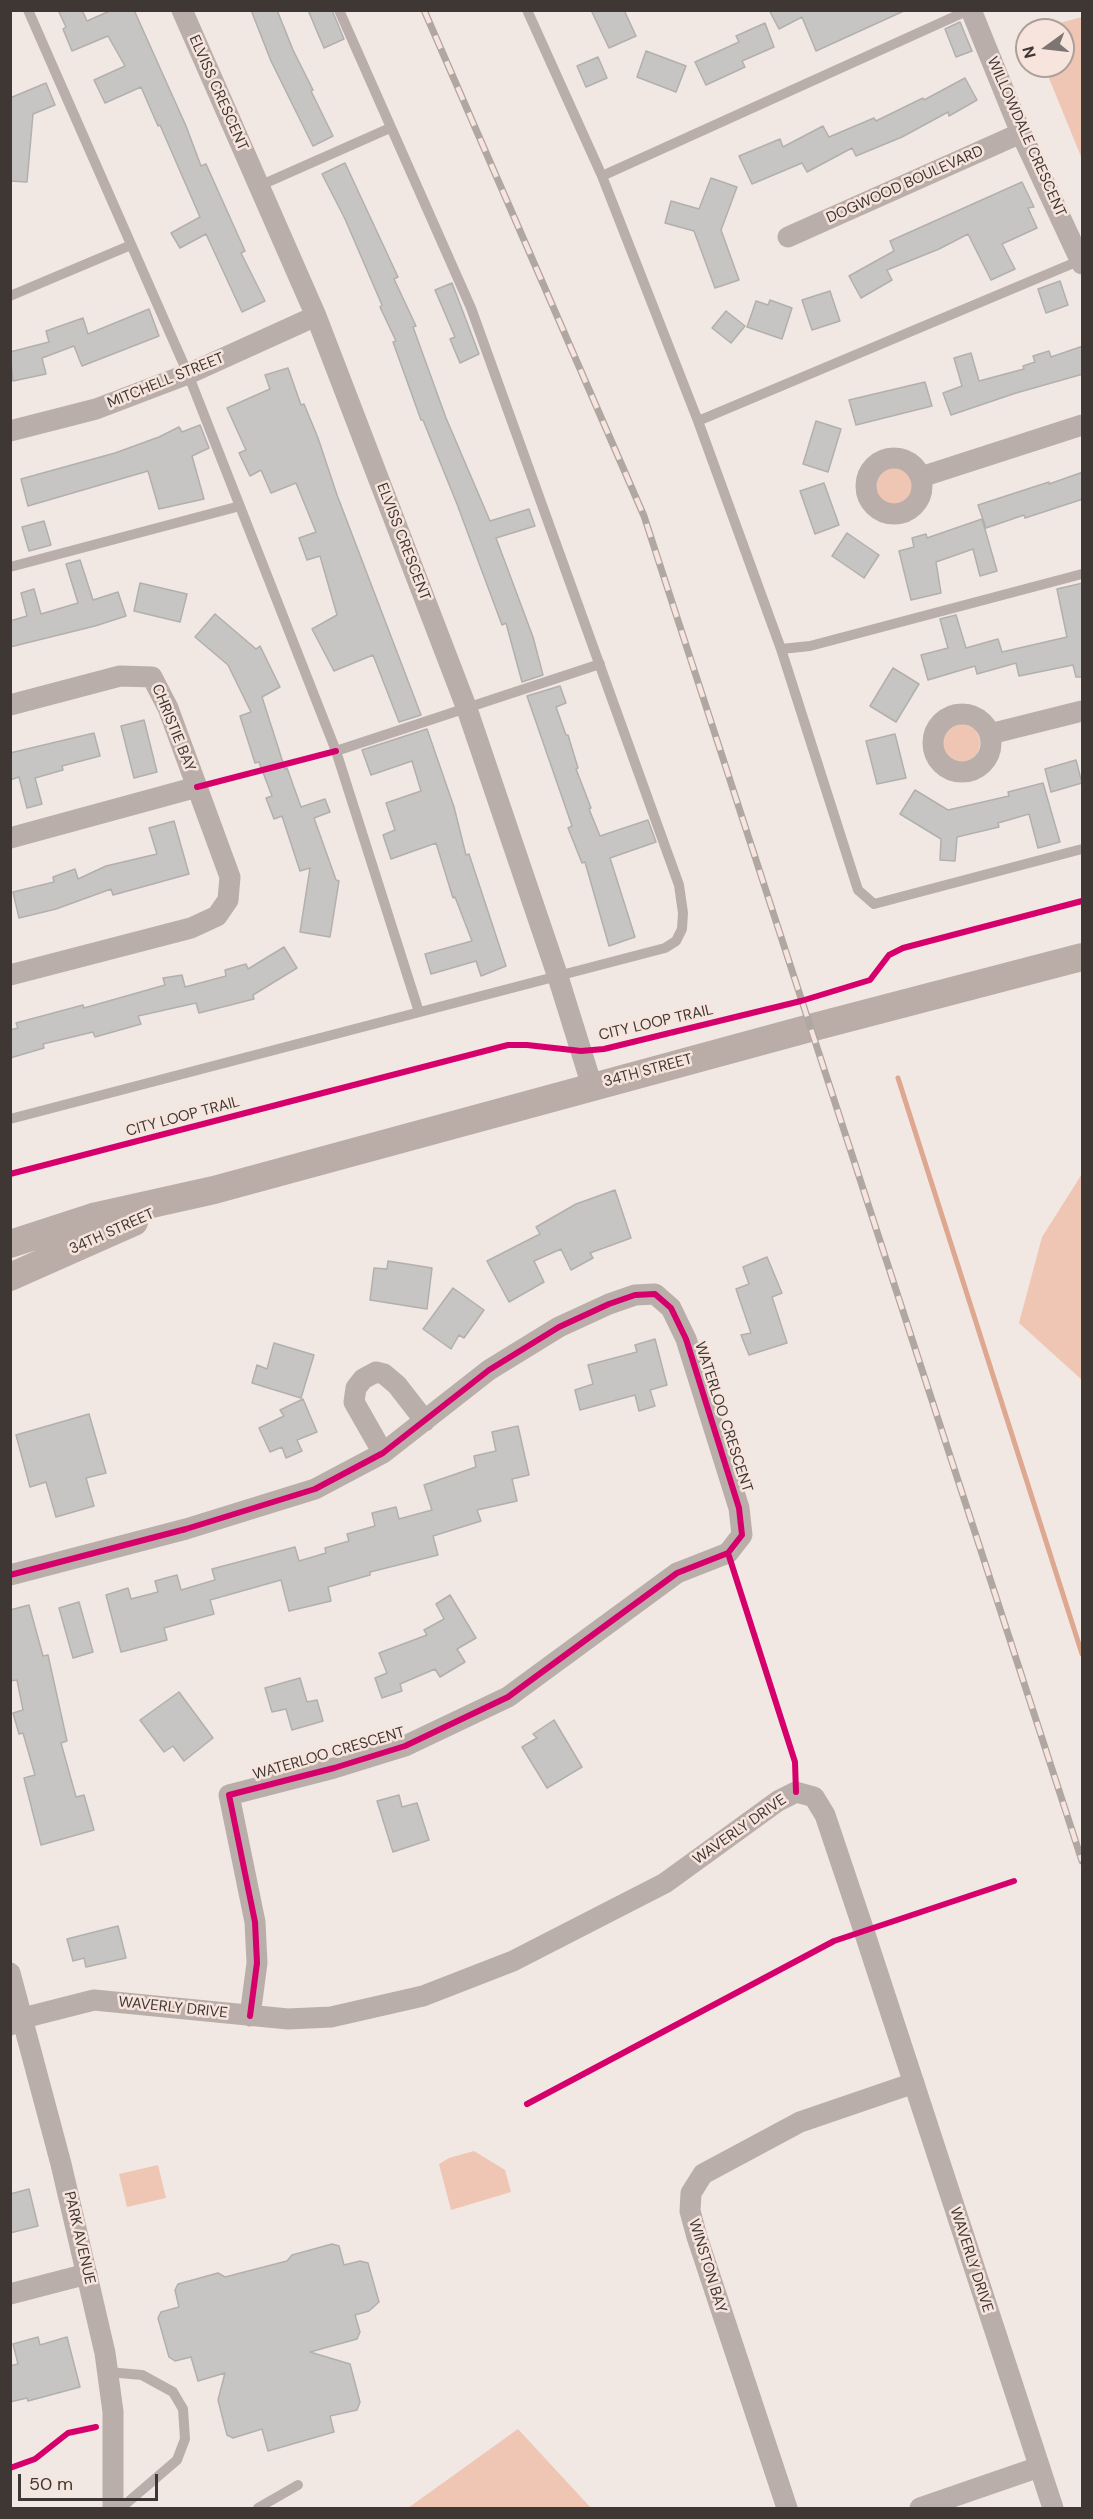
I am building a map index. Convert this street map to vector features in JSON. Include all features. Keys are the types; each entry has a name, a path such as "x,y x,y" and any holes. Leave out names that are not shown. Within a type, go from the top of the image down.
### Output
{"main road":[{"name":"34TH STREET","path":"10,1244 93,1217 214,1190 592,1086 1083,957"},
{"name":"34TH STREET","path":"10,1277 22,1274 100,1236 214,1190"}],"street":[{"name":"ELVISS CRESCENT","path":"182,10 316,316 467,710 558,977 592,1086"},
{"name":"WILLOWDALE CRESCENT","path":"970,10 1021,133 1082,262"},
{"name":"DOGWOOD BOULEVARD","path":"788,237 1021,133"},
{"name":"MITCHELL STREET","path":"10,431 96,409 188,374 316,316"},
{"path":"921,477 1083,425"},
{"name":"CHRISTIE BAY","path":"10,705 120,675 152,677 168,708 230,877 228,900 217,916 191,928 10,975"},
{"path":"990,734 1083,711"},
{"path":"10,838 197,787"},
{"name":"WATERLOO CRESCENT","path":"10,1575 262,1507 315,1490 383,1454 489,1370 559,1327 635,1295 655,1294 671,1308 686,1340 739,1508 742,1535 728,1553 677,1573 508,1697 405,1746 334,1768 229,1795 255,1922 257,1963 250,2016"},
{"path":"383,1454 354,1402 356,1388 363,1380 376,1372 384,1374 398,1385 425,1421"},
{"name":"WAVERLY DRIVE","path":"17,2021 94,2000 288,2019 331,2017 423,1996 513,1961 665,1883 770,1807 796,1792 814,1797 825,1815 1053,2508"},
{"name":"PARK AVENUE","path":"10,1973 17,2021 87,2274 108,2372 113,2412 113,2508"},
{"name":"WINSTON BAY","path":"787,2508 697,2236 690,2211 692,2193 703,2174 800,2122 914,2083"},
{"path":"10,2294 87,2274"},
{"path":"920,2508 1039,2467"}],"lane":[{"path":"28,10 188,374 336,751 419,1012"},
{"path":"10,1119 665,948 676,941 682,929 683,913 679,885 471,308 339,10"},
{"path":"527,10 602,176 698,421 781,649 858,890 874,904 1083,849"},
{"path":"602,176 970,10"},
{"path":"259,186 390,128"},
{"path":"10,296 131,245"},
{"path":"698,421 1082,262"},
{"path":"10,567 240,506"},
{"path":"781,649 810,646 1083,574"},
{"path":"336,751 467,710 600,664"},
{"path":"108,2372 142,2375 173,2391 183,2409 185,2439 177,2460 121,2508"},
{"path":"258,2508 298,2485"}],"shaded area":[{"path":"1082,17 1082,159 1049,78 1075,78 1075,19"},
{"path":"894,467 901,468 907,473 912,479 912,493 907,499 901,504 894,505 887,504 881,499 876,493 875,486 876,479 881,473 887,468"},
{"path":"961,724 975,729 980,743 975,757 961,762 947,757 942,743 947,729"},
{"path":"1082,1174 1082,1380 1019,1323 1042,1237"},
{"path":"474,2151 505,2170 511,2192 451,2210 439,2164 449,2158"},
{"path":"158,2165 166,2198 127,2207 119,2174"},
{"path":"518,2429 591,2508 408,2508"}],"building":[{"path":"58,10 82,10 87,21 112,10 134,10 186,126 201,166 206,164 245,251 241,253 265,301 242,312 206,234 180,248 171,233 200,217 141,87 105,103 94,80 125,66 108,36 72,51 63,29 66,27"},
{"path":"251,10 277,10 293,50 313,90 311,91 333,136 313,146 271,61"},
{"path":"308,10 332,10 344,39 324,48"},
{"path":"591,10 624,10 636,36 609,48"},
{"path":"769,10 906,10 816,51 802,17 779,29"},
{"path":"960,22 972,51 956,57 945,29"},
{"path":"765,23 774,47 742,61 745,67 706,85 695,62 739,42 736,36"},
{"path":"646,51 686,66 676,92 637,77"},
{"path":"598,57 607,78 586,87 577,66"},
{"path":"965,78 977,100 949,116 948,112 902,137 856,156 852,148 807,172 802,163 752,184 739,156 780,139 783,147 823,126 829,137 874,118 876,121 923,98 924,100"},
{"path":"46,83 55,105 33,114 27,182 10,181 10,98"},
{"path":"345,163 398,277 394,279 416,326 413,327 446,418 490,521 529,509 535,526 496,538 533,637 543,675 522,682 506,623 502,625 457,504 423,420 421,420 393,342 396,341 380,307 382,305 345,219 322,174"},
{"path":"711,178 737,187 721,230 739,280 715,288 694,231 665,223 671,201 699,209"},
{"path":"1022,182 1034,207 1028,208 1037,228 1002,244 1015,269 991,280 968,234 939,249 887,270 892,280 861,298 849,276 894,251 890,241"},
{"path":"1060,281 1068,305 1046,313 1038,289"},
{"path":"452,283 479,354 460,363 450,339 455,337 435,290"},
{"path":"830,291 840,321 812,330 802,300"},
{"path":"770,300 792,308 782,339 747,327 756,301 768,305"},
{"path":"149,309 159,336 82,366 74,346 42,358 46,374 13,381 10,352 49,342 46,331 83,318 88,334"},
{"path":"726,311 745,326 731,343 712,328"},
{"path":"1083,346 1083,374 951,415 943,393 962,386 954,358 971,353 979,381 1024,369 1023,366 1035,362 1033,356 1049,351 1051,357"},
{"path":"288,368 301,405 304,404 318,438 337,495 421,715 399,722 373,655 334,671 312,629 337,615 320,556 307,560 299,538 316,532 296,483 271,493 261,470 250,476 239,453 246,450 227,408 270,389 265,375"},
{"path":"925,382 932,406 856,425 849,400"},
{"path":"816,421 841,429 828,472 803,464"},
{"path":"200,425 209,448 192,456 204,499 159,509 148,471 28,506 21,479 115,453 179,427 182,432"},
{"path":"1083,472 1083,499 986,528 978,505"},
{"path":"824,483 839,525 815,534 800,491"},
{"path":"982,519 997,571 980,576 973,549 936,562 941,593 911,600 899,551 914,547 912,538 926,534 927,538"},
{"path":"44,521 51,545 29,551 22,527"},
{"path":"847,533 879,555 864,578 832,556"},
{"path":"80,560 93,600 118,592 126,616 10,647 10,621 27,616 21,593 34,589 41,614 78,603 66,564"},
{"path":"140,583 187,594 180,622 134,611"},
{"path":"1083,583 1083,677 1076,677 1073,665 1019,676 1016,663 977,674 975,666 928,680 921,655 948,648 940,619 956,615 966,648 998,639 1002,652 1067,637 1057,589"},
{"path":"215,614 256,649 260,646 280,687 262,697 285,769 287,768 301,807 325,799 330,812 314,818 336,880 339,881 330,937 300,932 310,868 300,871 282,816 274,819 266,798 272,796 259,762 255,763 240,716 251,712 228,665 195,637"},
{"path":"893,668 919,684 896,722 870,706"},
{"path":"560,686 566,703 556,707 566,735 568,735 578,768 576,769 600,836 648,820 656,842 610,858 635,937 609,946 585,862 582,863 568,828 572,826 527,696"},
{"path":"144,720 157,772 134,778 121,726"},
{"path":"427,729 454,807 466,855 469,854 506,966 481,976 476,961 431,974 425,954 472,941 455,897 453,898 436,843 391,859 383,835 395,830 386,803 421,791 412,761 371,775 362,750"},
{"path":"94,733 100,756 62,766 63,770 35,778 42,804 27,808 19,777 10,780 10,753"},
{"path":"895,734 906,778 877,784 866,741"},
{"path":"1076,760 1082,783 1051,792 1045,769"},
{"path":"1043,783 1060,842 1038,848 1029,814 998,823 999,827 957,837 955,861 940,860 941,839 900,814 915,790 948,810 1009,796 1008,792"},
{"path":"174,821 189,874 113,895 111,889 56,909 19,918 13,892 54,882 53,877 75,869 78,879 106,866 157,854 149,828"},
{"path":"284,947 297,968 253,995 254,999 199,1013 196,1003 138,1016 141,1024 95,1037 93,1032 43,1044 44,1048 10,1058 10,1030 18,1028 16,1023 83,1005 84,1008 165,985 163,978 182,975 185,987 226,976 225,970 246,964 248,969"},
{"path":"615,1190 631,1238 590,1253 593,1258 571,1270 561,1249 534,1261 544,1282 509,1302 487,1261 540,1234 536,1227 576,1204"},
{"path":"767,1257 782,1293 772,1297 787,1343 749,1355 741,1335 751,1333 736,1289 749,1284 743,1267"},
{"path":"388,1261 432,1268 427,1309 370,1300 374,1268 387,1269"},
{"path":"453,1288 484,1310 464,1338 459,1335 451,1349 423,1329"},
{"path":"655,1339 667,1385 650,1390 655,1406 639,1411 635,1395 580,1410 575,1390 593,1384 588,1365 637,1352 635,1345"},
{"path":"274,1343 314,1355 301,1398 252,1383 257,1365 267,1369"},
{"path":"303,1399 317,1432 297,1440 302,1451 286,1458 282,1447 270,1452 259,1428 284,1416 280,1410"},
{"path":"89,1414 106,1473 86,1478 94,1506 56,1517 46,1482 30,1487 16,1435"},
{"path":"518,1426 529,1475 512,1479 517,1501 477,1510 481,1521 433,1536 438,1555 370,1572 370,1575 328,1587 331,1601 289,1611 281,1580 210,1600 214,1614 164,1628 167,1640 121,1652 106,1595 128,1588 131,1599 158,1592 155,1581 177,1575 181,1590 215,1580 212,1569 295,1547 299,1561 326,1553 325,1548 349,1541 347,1534 375,1526 372,1513 396,1507 399,1519 432,1510 424,1485 476,1467 474,1456 496,1451 492,1432"},
{"path":"450,1595 476,1638 457,1649 465,1662 440,1677 435,1669 400,1684 402,1691 382,1698 375,1678 387,1673 379,1653 427,1635 424,1630 444,1619 436,1604"},
{"path":"79,1602 93,1652 73,1658 59,1608"},
{"path":"29,1605 43,1656 48,1655 67,1741 61,1743 76,1797 84,1795 94,1830 41,1845 24,1778 35,1775 23,1733 19,1734 13,1713 23,1710 17,1680 10,1681 10,1610"},
{"path":"300,1678 307,1702 317,1700 323,1721 292,1730 286,1709 272,1712 265,1688"},
{"path":"179,1692 213,1738 184,1761 173,1746 164,1752 140,1720"},
{"path":"554,1720 582,1767 547,1788 522,1747 537,1738 533,1734"},
{"path":"399,1795 402,1807 417,1803 429,1840 393,1852 377,1801"},
{"path":"118,1926 126,1958 86,1967 84,1958 73,1961 67,1939"},
{"path":"29,2189 38,2226 10,2233 10,2194"},
{"path":"332,2244 339,2246 344,2265 360,2261 368,2263 379,2302 369,2311 355,2315 360,2332 357,2339 310,2352 350,2364 360,2402 357,2410 330,2416 334,2432 268,2451 262,2429 233,2438 227,2435 218,2400 225,2373 198,2381 191,2357 175,2361 169,2357 158,2318 161,2312 179,2307 175,2290 178,2284 218,2273 225,2277 287,2261 292,2255"},
{"path":"38,2337 40,2345 67,2337 80,2387 28,2401 27,2398 10,2402 10,2366 18,2364 13,2344"}],"waterway":[{"path":"898,1078 1082,1654"}],"railway":[{"path":"424,10 644,516 1082,1861"}],"cycle path":[{"path":"197,787 336,751"},
{"name":"CITY LOOP TRAIL","path":"10,1174 508,1045 581,1051 604,1049 801,1001 870,980 889,955 903,948 1082,901"},
{"path":"10,1575 186,1529 315,1489 383,1453 489,1370 559,1327 635,1295 655,1294 671,1308 686,1339 739,1508 742,1535 728,1553 677,1573 508,1697 405,1746 334,1768 229,1795 255,1922 257,1963 250,2016"},
{"path":"728,1553 795,1762 796,1792"},
{"path":"527,2104 834,1941 1014,1881"},
{"path":"10,2468 35,2459 68,2433 96,2427"}]}
